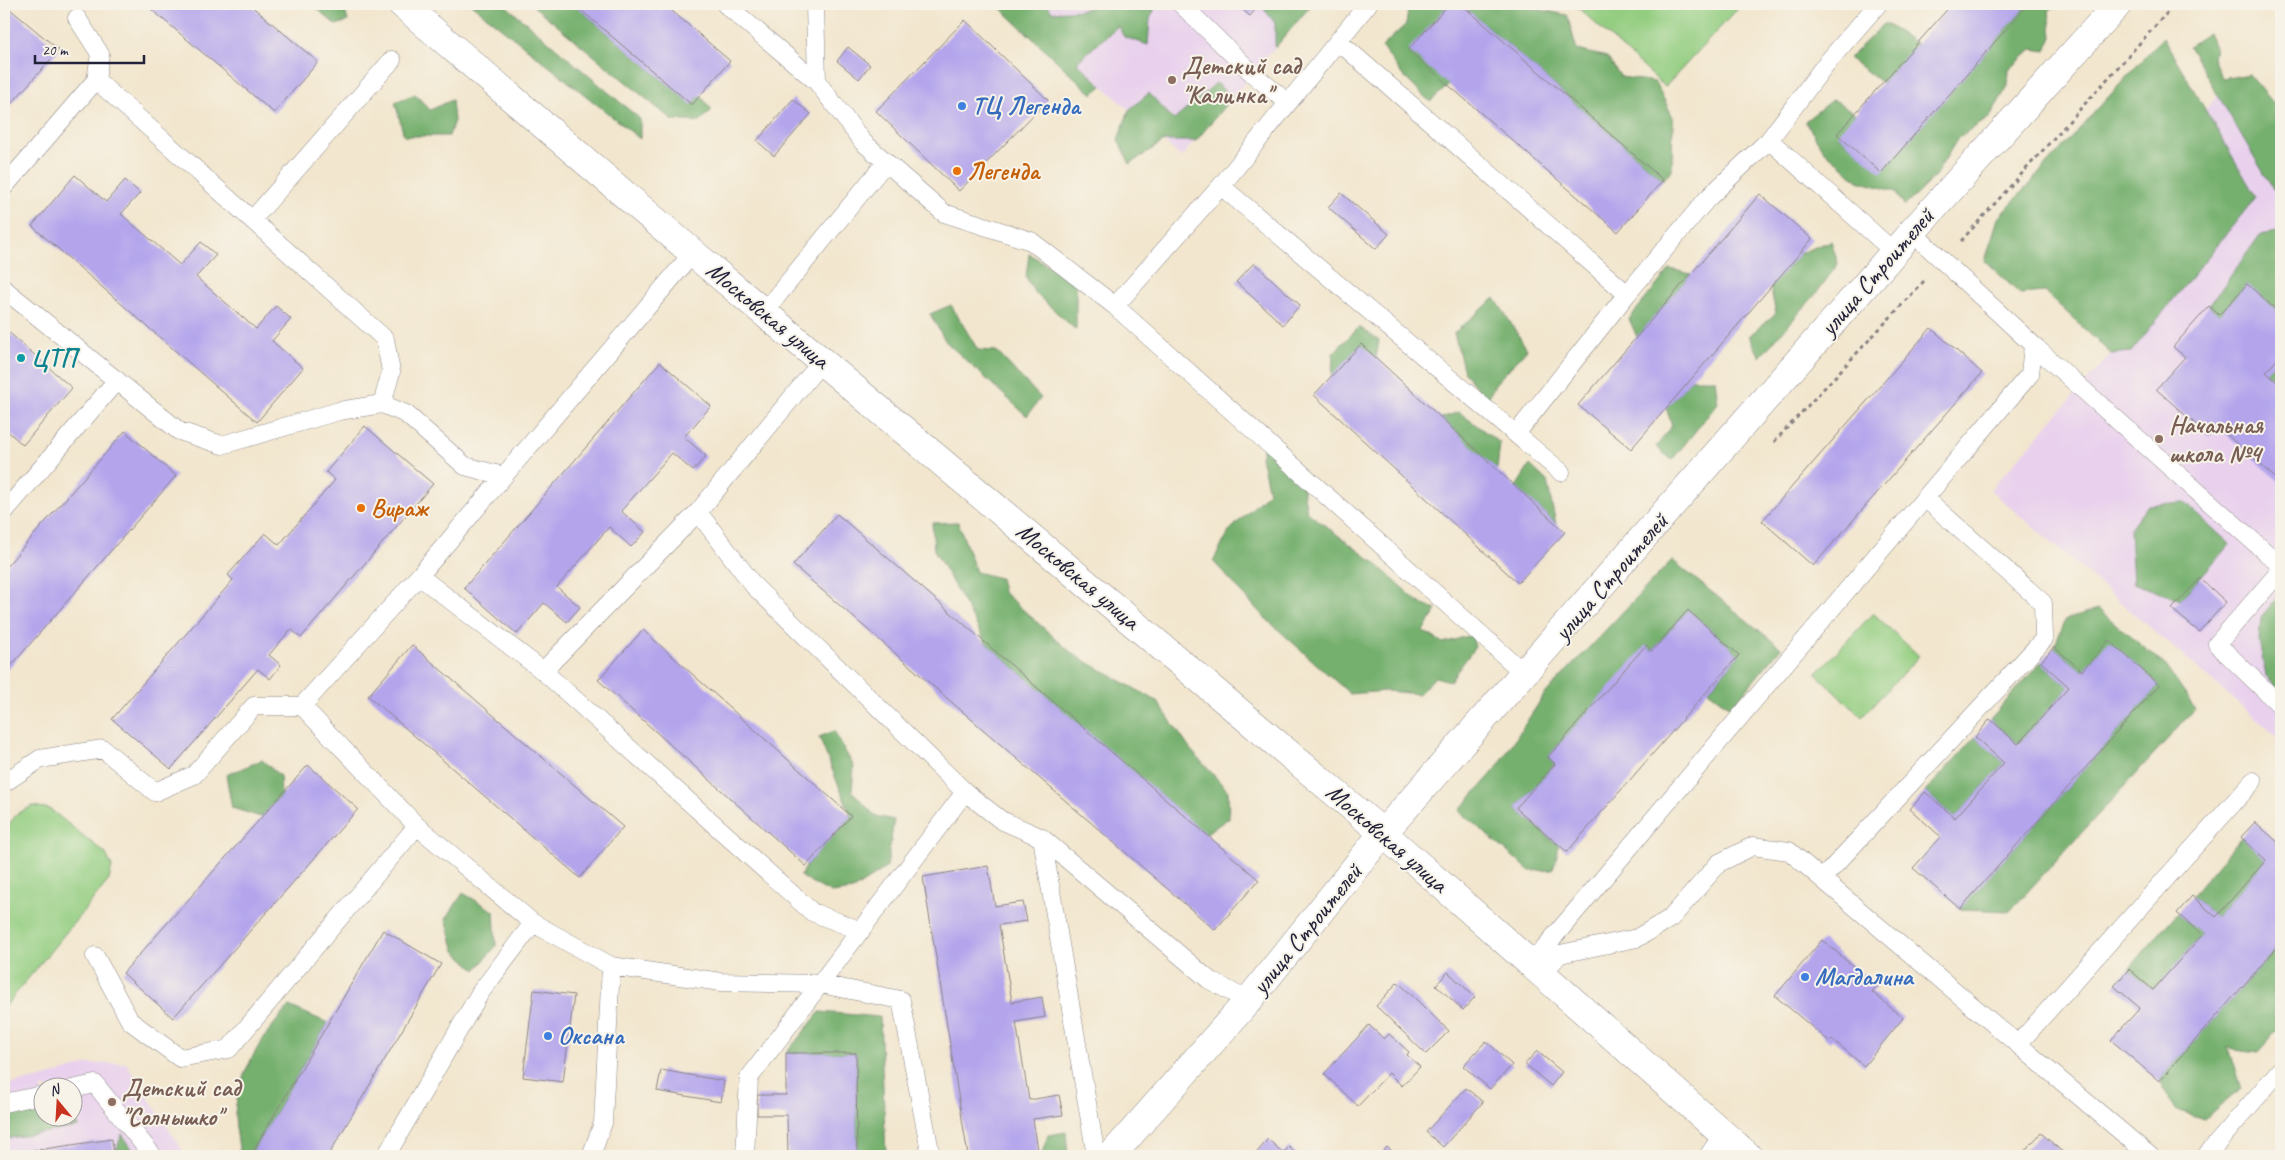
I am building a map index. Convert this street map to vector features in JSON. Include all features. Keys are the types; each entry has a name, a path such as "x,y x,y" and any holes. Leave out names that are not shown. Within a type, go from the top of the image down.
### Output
{"street":[{"name":"Московская улица","path":"402,4 693,253 823,360 1383,833 1535,970 1715,1145 1748,1156"},
{"name":"улица Строителей","path":"1111,1156 1248,1001 1383,833 1525,674 1894,252 2118,4"}],"lane":[{"path":"725,4 817,82 863,142 944,214 1030,241 1115,306 1525,674"},
{"path":"815,4 817,82"},
{"path":"1181,4 1253,74 1288,103"},
{"path":"1115,306 1221,186 1368,4"},
{"path":"1516,434 1627,294 1707,199 1769,140 1825,65 1878,4"},
{"path":"4,187 96,80 100,54 76,18"},
{"path":"1338,41 1627,294"},
{"path":"252,220 392,60"},
{"path":"96,80 384,339 391,372 382,404"},
{"path":"1769,140 1894,252"},
{"path":"764,312 886,162"},
{"path":"1221,186 1561,472"},
{"path":"1912,232 2033,345 2281,566"},
{"path":"302,706 418,576 693,253"},
{"path":"4,289 179,431 222,445 339,410 382,404 406,414 465,466 503,476"},
{"path":"1535,970 2030,374 2033,345"},
{"path":"543,671 698,512 823,360"},
{"path":"4,512 117,380"},
{"path":"1822,879 2044,639 2043,604 1926,499"},
{"path":"698,512 754,586 965,792 1001,820 1042,838 1208,979 1248,1001"},
{"path":"2281,570 2217,644 2281,706"},
{"path":"418,576 543,671 812,912 861,931"},
{"path":"4,783 40,759 104,749 155,792 194,775 254,706 302,706 417,826 533,923 611,966 721,982 820,984 901,1000 931,1156"},
{"path":"2018,1044 2253,781"},
{"path":"746,1156 749,1078 965,792"},
{"path":"94,956 130,1021 180,1058 229,1050 417,826"},
{"path":"1042,838 1096,1156"},
{"path":"1535,970 1560,954 1637,938 1671,918 1719,863 1753,846 1789,851 2150,1156"},
{"path":"386,1156 480,993 533,923"},
{"path":"591,1156 603,1123 611,966"},
{"path":"2206,1156 2281,1069"},
{"path":"82,1087 96,1084 153,1156"},
{"path":"4,1103 32,1097"}],"path":[{"path":"1773,444 1943,261 2176,4"},
{"path":"2277,4 2281,7"}],"shaded area":[{"name":"Детский сад \"Калинка\"","path":"1012,4 1312,4 1181,157"},
{"name":"Начальная школа №4","path":"2218,95 2281,152 2281,740 1990,490 2111,354 2045,292"},
{"name":"Детский сад \"Солнышко\"","path":"126,1063 186,1156 4,1156 4,1085 32,1080 32,1128 82,1128 82,1078 41,1078 88,1064"}],"green space":[{"path":"311,4 343,4 348,21 336,25"},
{"path":"471,4 504,4 640,119 640,139"},
{"path":"531,4 574,4 692,105 700,95 712,110 699,122 672,120"},
{"path":"996,4 1047,4 1052,12 1083,10 1095,4 1157,4 1150,19 1148,45 1124,37 1118,26 1077,62 1102,86 1092,94"},
{"path":"1260,4 1312,4 1275,48 1275,23"},
{"path":"1409,4 1449,4 1409,50 1449,85 1430,102 1403,76 1382,47 1406,24"},
{"path":"1461,4 1527,4 1531,8 1567,15 1577,50 1607,57 1621,77 1655,82 1673,117 1672,170 1663,180"},
{"path":"1574,4 1742,4 1665,87"},
{"path":"2028,4 2057,4 2049,11 2052,37 2046,51 2032,49 2009,70 2008,86 1989,118 1958,138 1935,176 1905,206 1894,191 1858,181 1822,148 1805,121 1833,99 1856,114 1838,135 1881,172"},
{"path":"1885,23 1917,44 1882,83 1849,58"},
{"path":"2208,33 2215,46 2213,58 2222,79 2249,74 2281,112 2281,196 2273,189 2189,46"},
{"path":"2163,37 2256,197 2131,352 2111,354 2045,292 2020,294 1985,261 1998,218"},
{"path":"1216,83 1232,97 1196,141 1164,141 1130,164 1118,140 1129,110 1149,93 1174,120"},
{"path":"415,94 430,110 452,100 454,121 449,136 404,136 395,102"},
{"path":"2276,232 2281,236 2281,314 2247,284 2219,315 2209,306 2260,235"},
{"path":"1831,241 1838,264 1815,295 1760,357 1749,336 1776,313 1770,287 1800,253"},
{"path":"1029,254 1076,282 1076,330 1034,292 1026,277"},
{"path":"1670,269 1691,274 1637,337 1629,319"},
{"path":"1495,298 1527,349 1495,384 1487,401 1464,372 1454,333"},
{"path":"951,305 978,350 996,351 1041,398 1027,416 946,342 930,314"},
{"path":"1359,327 1379,340 1376,359 1360,345 1332,376 1333,353"},
{"path":"2281,355 2281,386 2266,372"},
{"path":"1691,379 1715,379 1718,403 1672,460 1656,447 1672,425 1666,408"},
{"path":"1459,412 1500,443 1497,470 1441,418"},
{"path":"1266,440 1301,478 1307,512 1375,563 1418,602 1437,610 1423,631 1443,643 1472,635 1475,647 1450,681 1435,677 1419,694 1386,691 1350,694 1263,616 1213,561 1230,530 1269,492 1261,457"},
{"path":"1530,465 1547,481 1556,524 1516,487"},
{"path":"2184,502 2230,544 2180,600 2133,583 2130,529 2148,505"},
{"path":"958,522 976,572 1000,578 1003,592 1073,654 1157,701 1190,749 1228,791 1229,818 1205,834 987,644 934,550 932,523"},
{"path":"1672,560 1781,648 1731,708 1708,691 1739,655 1688,610 1652,651 1646,646 1548,757 1555,764 1516,808 1559,846 1553,870 1530,871 1459,811 1496,769 1544,695"},
{"path":"2281,593 2280,690 2266,676 2259,641 2261,617"},
{"path":"2098,609 2166,666 2195,709 2010,911 1960,909 2159,685 2109,641 2082,671 2054,647 2066,619"},
{"path":"1873,613 1919,656 1862,717 1816,674"},
{"path":"2041,662 2069,687 2018,744 1990,719"},
{"path":"834,731 854,767 852,791 875,816 894,820 887,867 853,890 831,893 800,876 806,866 851,816 819,737"},
{"path":"1975,737 2004,763 1955,818 1925,792"},
{"path":"262,760 280,776 281,795 261,817 232,808 226,775"},
{"path":"33,806 50,809 106,854 112,867 109,880 4,1008 4,830 18,813"},
{"path":"2241,837 2266,860 2216,917 2192,896"},
{"path":"463,893 494,911 496,946 476,970 455,951 446,919"},
{"path":"2177,913 2202,935 2153,990 2129,969"},
{"path":"2281,943 2281,1026 2258,1052 2228,1048 2241,1089 2205,1119 2176,1110 2159,1081"},
{"path":"289,1006 328,1023 250,1156 240,1156 235,1114 241,1084 246,1070 261,1043"},
{"path":"820,1012 880,1017 886,1156 857,1156 856,1053 786,1053"},
{"path":"32,1107 32,1128 72,1128 4,1139 4,1112"},
{"path":"1066,1132 1068,1156 1041,1156 1048,1135"},
{"path":"122,1134 137,1156 114,1156"}],"building":[{"path":"4,4 59,50 4,112"},
{"path":"145,4 249,4 318,62 274,113"},
{"path":"574,4 664,4 730,61 692,105"},
{"path":"1236,4 1260,4 1250,16"},
{"path":"1449,4 1461,4 1663,180 1618,232 1408,50"},
{"path":"1952,4 2028,4 1881,173 1837,134"},
{"name":"ТЦ Легенда","path":"965,20 1048,100 959,191 876,111"},
{"path":"848,47 870,65 859,79 837,61"},
{"path":"793,99 811,114 774,156 757,141"},
{"path":"75,175 106,202 125,180 140,193 121,214 180,265 201,242 216,255 196,277 256,329 276,306 291,319 272,341 303,368 257,422 32,226"},
{"path":"1341,193 1389,234 1376,249 1328,207"},
{"path":"1760,194 1812,239 1631,449 1578,405"},
{"path":"1254,263 1300,305 1283,325 1236,282"},
{"path":"2247,284 2281,314 2281,355 2266,372 2281,386 2281,483 2217,426 2209,436 2156,389 2185,357 2173,347 2209,306 2219,315"},
{"name":"ЦТП","path":"4,328 72,388 23,445 4,428"},
{"path":"1931,328 1982,373 1813,566 1762,521"},
{"path":"1361,344 1565,532 1518,583 1314,395"},
{"path":"660,362 711,406 684,437 706,456 693,471 672,453 621,511 645,532 631,547 609,527 557,587 580,607 567,622 544,603 517,634 464,588"},
{"path":"365,426 433,484 301,638 291,629 269,655 281,665 270,679 258,669 171,769 112,719 233,580 228,575 265,533 279,545 335,480 326,472"},
{"path":"125,431 176,476 4,674 4,569"},
{"path":"837,514 1259,880 1215,930 793,565"},
{"path":"2200,578 2226,602 2199,632 2172,609"},
{"path":"1688,610 1739,655 1567,852 1516,808 1555,764 1548,757 1646,645 1652,651"},
{"path":"643,630 851,816 806,866 598,680"},
{"path":"2109,640 2159,685 1960,909 1913,868 1941,837 1910,809 1925,792 1955,818 2004,763 1975,737 1990,719 2018,744 2069,687 2041,662 2054,647 2082,671"},
{"path":"412,645 623,827 580,878 368,696"},
{"path":"308,765 358,809 173,1018 123,973"},
{"path":"2255,822 2280,844 2281,842 2281,943 2159,1081 2111,1040 2140,1008 2114,986 2129,969 2153,990 2202,935 2177,913 2192,896 2216,917 2266,860 2241,837"},
{"path":"988,866 995,906 1023,902 1027,921 999,925 1012,1002 1042,997 1045,1017 1016,1022 1029,1100 1059,1095 1063,1115 1033,1119 1039,1156 968,1156 923,877"},
{"path":"383,930 441,964 328,1156 250,1156"},
{"path":"1822,940 1877,986 1872,992 1903,1018 1864,1066 1832,1039 1830,1042 1775,996"},
{"path":"1448,972 1475,997 1463,1010 1436,985"},
{"path":"1398,982 1449,1031 1426,1054 1376,1006"},
{"name":"Оксана","path":"534,990 574,995 563,1082 523,1077"},
{"path":"1369,1025 1384,1039 1389,1034 1409,1052 1407,1055 1420,1067 1402,1086 1389,1073 1358,1106 1324,1074"},
{"path":"1486,1041 1512,1065 1490,1089 1463,1066"},
{"path":"1537,1051 1562,1072 1551,1086 1525,1064"},
{"path":"786,1053 856,1053 857,1156 788,1156 787,1115 757,1115 757,1095 786,1095"},
{"path":"661,1070 724,1081 721,1102 657,1091"},
{"path":"1466,1088 1483,1102 1443,1147 1426,1132"},
{"path":"2041,1133 2067,1156 2020,1156"},
{"path":"112,1139 114,1156 4,1156 4,1155"},
{"path":"1268,1139 1283,1153 1289,1147 1299,1156 1254,1156"},
{"path":"1387,1147 1398,1156 1379,1156"}],"place":[{"name":"Детский сад \"Калинка\"","path":"1172,80"},
{"name":"ТЦ Легенда","path":"962,106"},
{"name":"Легенда","path":"957,171"},
{"name":"ЦТП","path":"21,358"},
{"name":"Начальная школа №4","path":"2159,439"},
{"name":"Вираж","path":"361,508"},
{"name":"Магдалина","path":"1805,977"},
{"name":"Оксана","path":"548,1036"},
{"name":"Детский сад \"Солнышко\"","path":"112,1102"}]}
